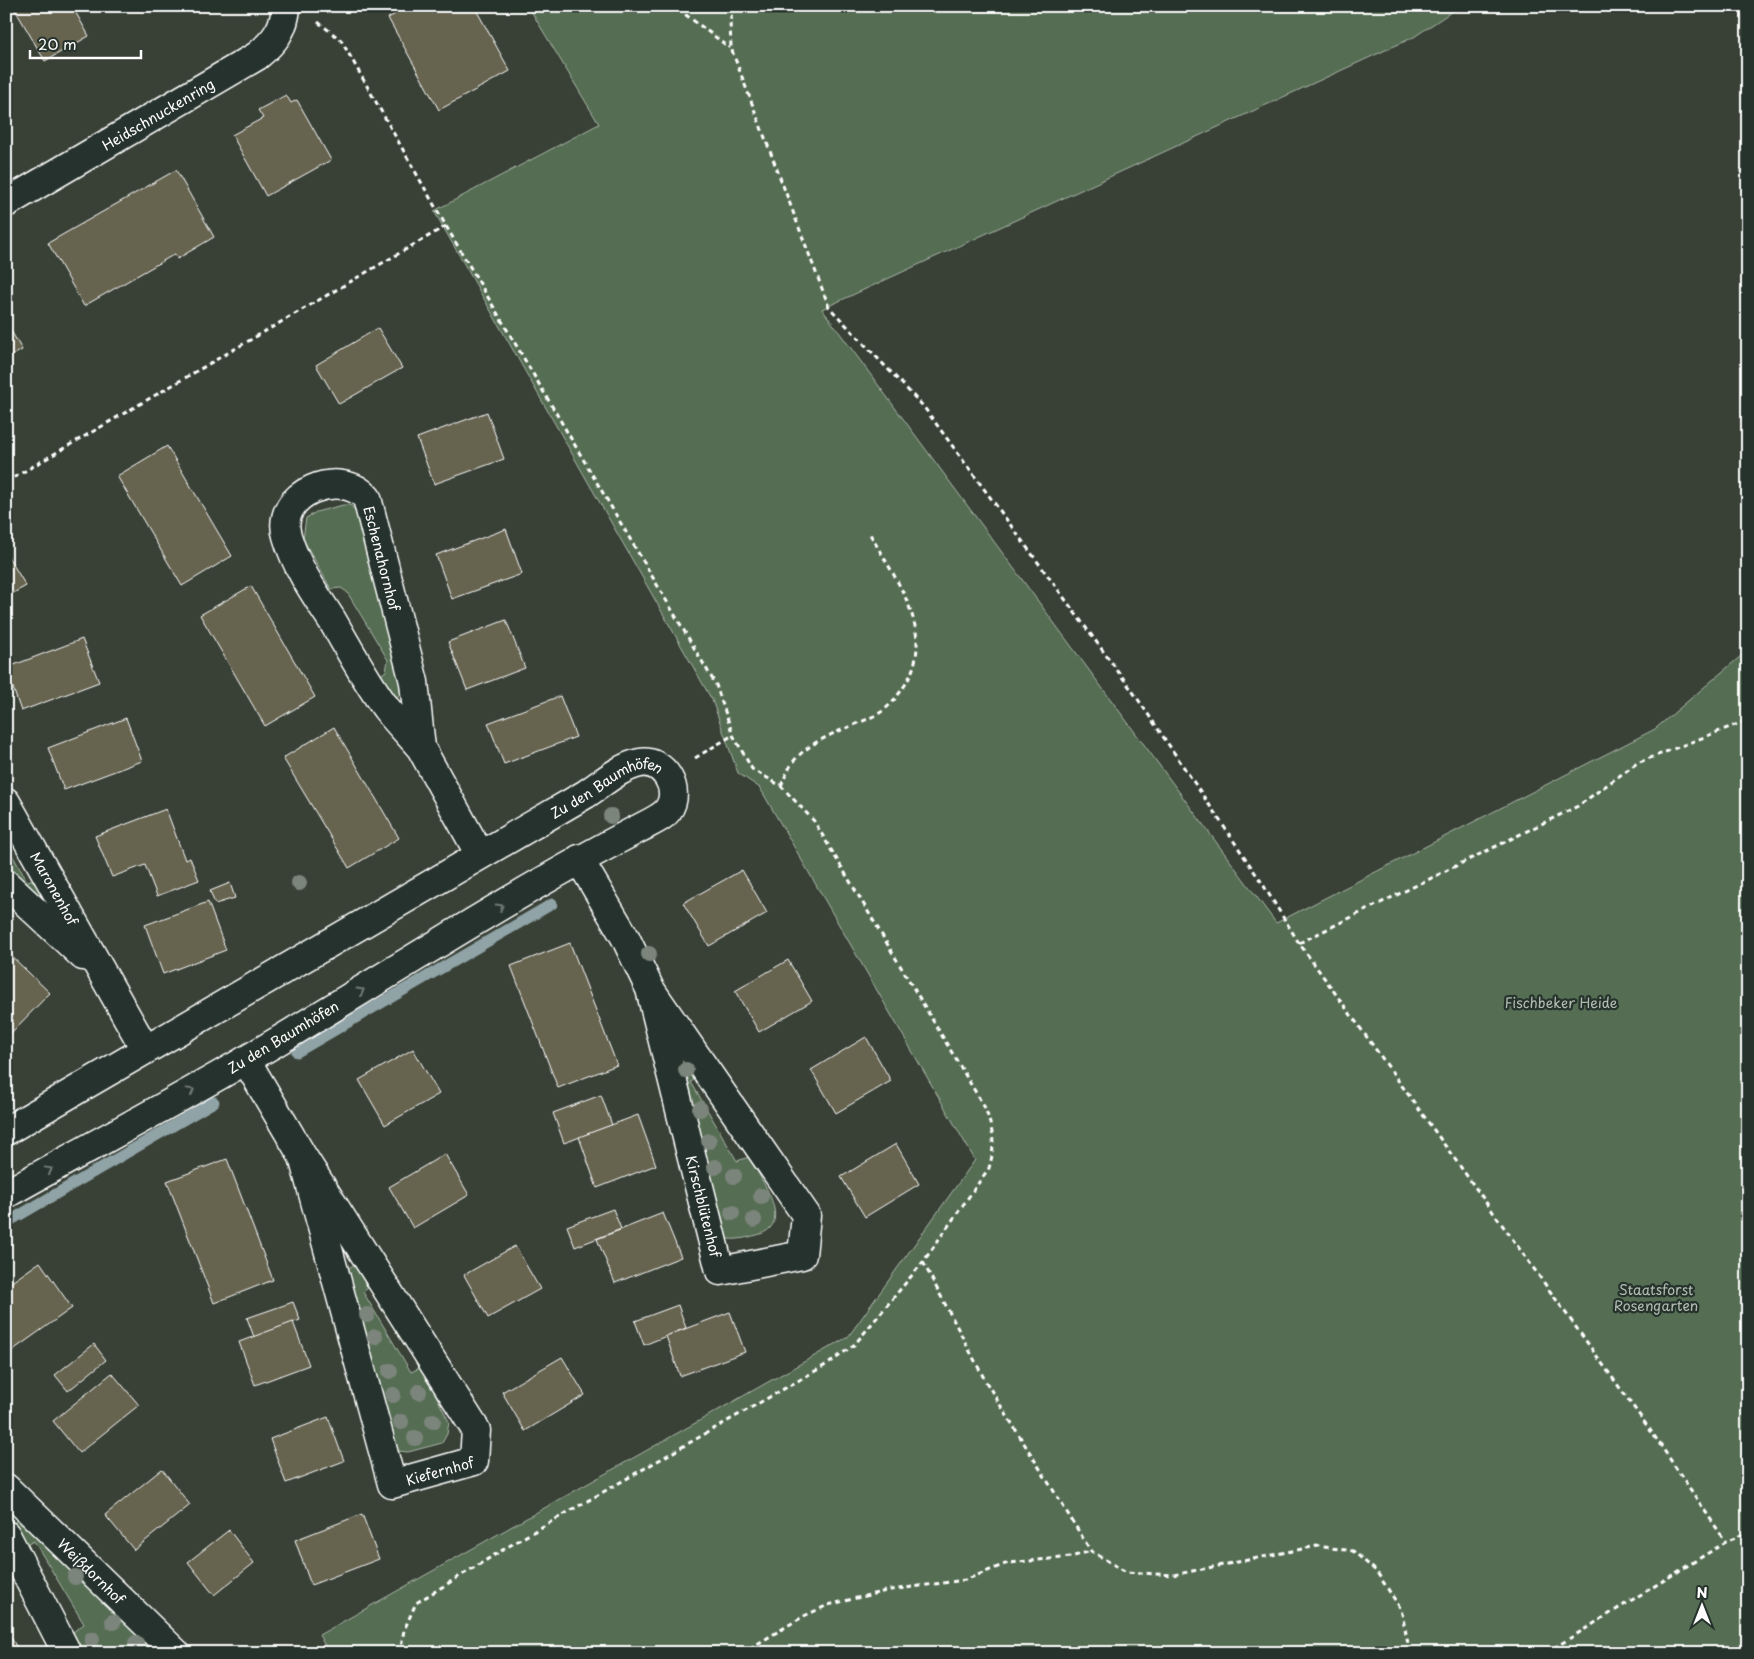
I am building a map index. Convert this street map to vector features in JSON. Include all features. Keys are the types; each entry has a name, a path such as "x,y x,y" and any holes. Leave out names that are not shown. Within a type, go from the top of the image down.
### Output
{"street":[{"name":"Heidschnuckenring","path":"6,203 257,56 271,45 278,36 285,17 286,6"},
{"name":"Eschenahornhof","path":"421,748 414,682 367,498 361,491 341,484 307,492 292,503 286,524 286,534 304,576 386,708 421,748 480,854"},
{"name":"Zu den Baumhöfen","path":"6,1131 586,794 625,768 643,763 661,768 671,780 672,795 668,810 654,820 579,860 246,1060 6,1194"},
{"name":"Maronenhof","path":"6,802 145,1049"},
{"name":"Kirschblütenhof","path":"579,860 625,936 650,989 806,1215 802,1255 720,1271 650,989"},
{"name":"Maronenhof","path":"6,884 102,975"},
{"name":"Kiefernhof","path":"246,1060 303,1157 476,1430 474,1461 392,1484 303,1157"},
{"name":"Weißdornhof","path":"6,1488 176,1653"},
{"path":"6,1536 68,1653"}],"path":[{"path":"682,6 686,14 731,48"},
{"path":"734,6 730,21 731,48 828,307 923,406 1131,689 1262,883 1299,943 1653,1434 1726,1542"},
{"path":"315,20 330,29 340,40 446,226 716,685 733,735 752,769 781,786 814,821 985,1108 993,1130 994,1151 989,1168 924,1262 855,1344 832,1362 519,1540 416,1603 404,1630 400,1653"},
{"path":"6,482 446,226"},
{"path":"781,786 791,765 804,751 879,714 896,698 908,680 916,655 917,639 911,609 870,534"},
{"path":"1299,943 1578,806 1637,763 1748,720"},
{"path":"667,776 733,735"},
{"path":"924,1262 986,1382 1091,1551 1126,1572 1173,1575 1316,1546 1353,1551 1376,1570 1401,1609 1410,1653"},
{"path":"1546,1653 1726,1542 1748,1532"},
{"path":"742,1653 804,1616 828,1605 890,1590 966,1580 1008,1563 1071,1557 1091,1551"}],"green space":[{"path":"528,6 1460,6 1414,37 822,309 1276,923 1655,729 1748,650 1748,1653 329,1653 319,1635 848,1337 975,1160 760,788 738,773 712,700 434,211 599,124"},
{"path":"350,505 360,515 406,688 396,698 390,697 379,676 386,671 388,660 347,592 341,588 331,589 303,539 306,518 316,512"},
{"path":"6,844 27,881 35,879 52,898 47,908 6,873"},
{"path":"686,1052 700,1075 691,1082 737,1161 749,1157 772,1200 775,1212 774,1222 768,1230 757,1235 736,1239 723,1238 674,1059"},
{"path":"359,1262 373,1284 363,1292 411,1372 422,1367 449,1422 447,1434 442,1443 408,1452 398,1451 392,1445 345,1270"},
{"path":"26,1515 148,1644 151,1653 84,1653 73,1632 84,1624 34,1541 24,1546 10,1525"}],"building":[{"path":"13,6 72,6 89,36 45,61"},
{"path":"393,6 474,6 510,71 439,110 388,18 397,13"},
{"path":"286,95 291,103 297,100 331,160 266,196 232,135 263,118 258,110"},
{"path":"176,170 214,237 177,259 175,254 84,306 48,243"},
{"path":"6,322 22,350 6,359"},
{"path":"378,328 402,368 339,404 316,365"},
{"path":"487,412 504,459 434,484 417,438"},
{"path":"167,446 232,556 182,586 117,476"},
{"path":"506,529 522,574 452,599 436,555"},
{"path":"6,553 26,586 6,597"},
{"path":"251,586 315,697 265,726 200,615"},
{"path":"506,620 525,668 467,690 448,642"},
{"path":"82,639 99,682 21,711 6,668"},
{"path":"560,696 576,737 504,764 488,723"},
{"path":"126,718 142,761 64,790 48,748"},
{"path":"334,727 399,838 349,868 283,758"},
{"path":"166,809 185,860 190,858 199,880 157,896 145,865 112,877 95,836"},
{"path":"742,870 767,913 709,946 683,903"},
{"path":"230,883 235,898 215,904 210,891"},
{"path":"208,902 226,950 163,974 145,925"},
{"path":"570,943 617,1065 558,1088 511,966"},
{"path":"6,951 50,993 6,1038"},
{"path":"788,960 812,1001 759,1032 735,991"},
{"path":"866,1037 891,1081 836,1113 811,1070"},
{"path":"413,1049 439,1094 385,1125 359,1080"},
{"path":"601,1095 612,1125 564,1143 553,1113"},
{"path":"638,1115 656,1165 597,1188 579,1137"},
{"path":"896,1144 919,1184 865,1217 841,1177"},
{"path":"445,1154 469,1195 413,1228 389,1187"},
{"path":"227,1159 273,1280 214,1303 167,1181"},
{"path":"613,1209 621,1229 575,1247 567,1226"},
{"path":"663,1213 681,1257 615,1283 597,1239"},
{"path":"515,1246 540,1289 488,1318 464,1275"},
{"path":"40,1262 72,1308 6,1355 6,1286"},
{"path":"293,1302 300,1320 254,1337 247,1318"},
{"path":"678,1305 686,1328 644,1345 635,1321"},
{"path":"730,1312 745,1352 680,1376 666,1336"},
{"path":"293,1322 309,1365 255,1385 239,1342"},
{"path":"94,1344 106,1360 68,1391 55,1375"},
{"path":"562,1357 585,1395 525,1431 502,1392"},
{"path":"112,1373 139,1405 79,1453 53,1421"},
{"path":"328,1417 344,1461 286,1483 270,1439"},
{"path":"162,1469 190,1505 134,1550 105,1515"},
{"path":"362,1514 379,1559 311,1585 295,1540"},
{"path":"229,1530 254,1563 214,1595 188,1562"},
{"path":"6,1629 20,1653 6,1653"}],"waterway":[{"path":"297,1052 552,904"},
{"path":"6,1223 214,1102"}],"park label":[{"name":"Fischbeker Heide","path":"1561,1002"},
{"name":"Staatsforst Rosengarten","path":"1656,1298"}]}
